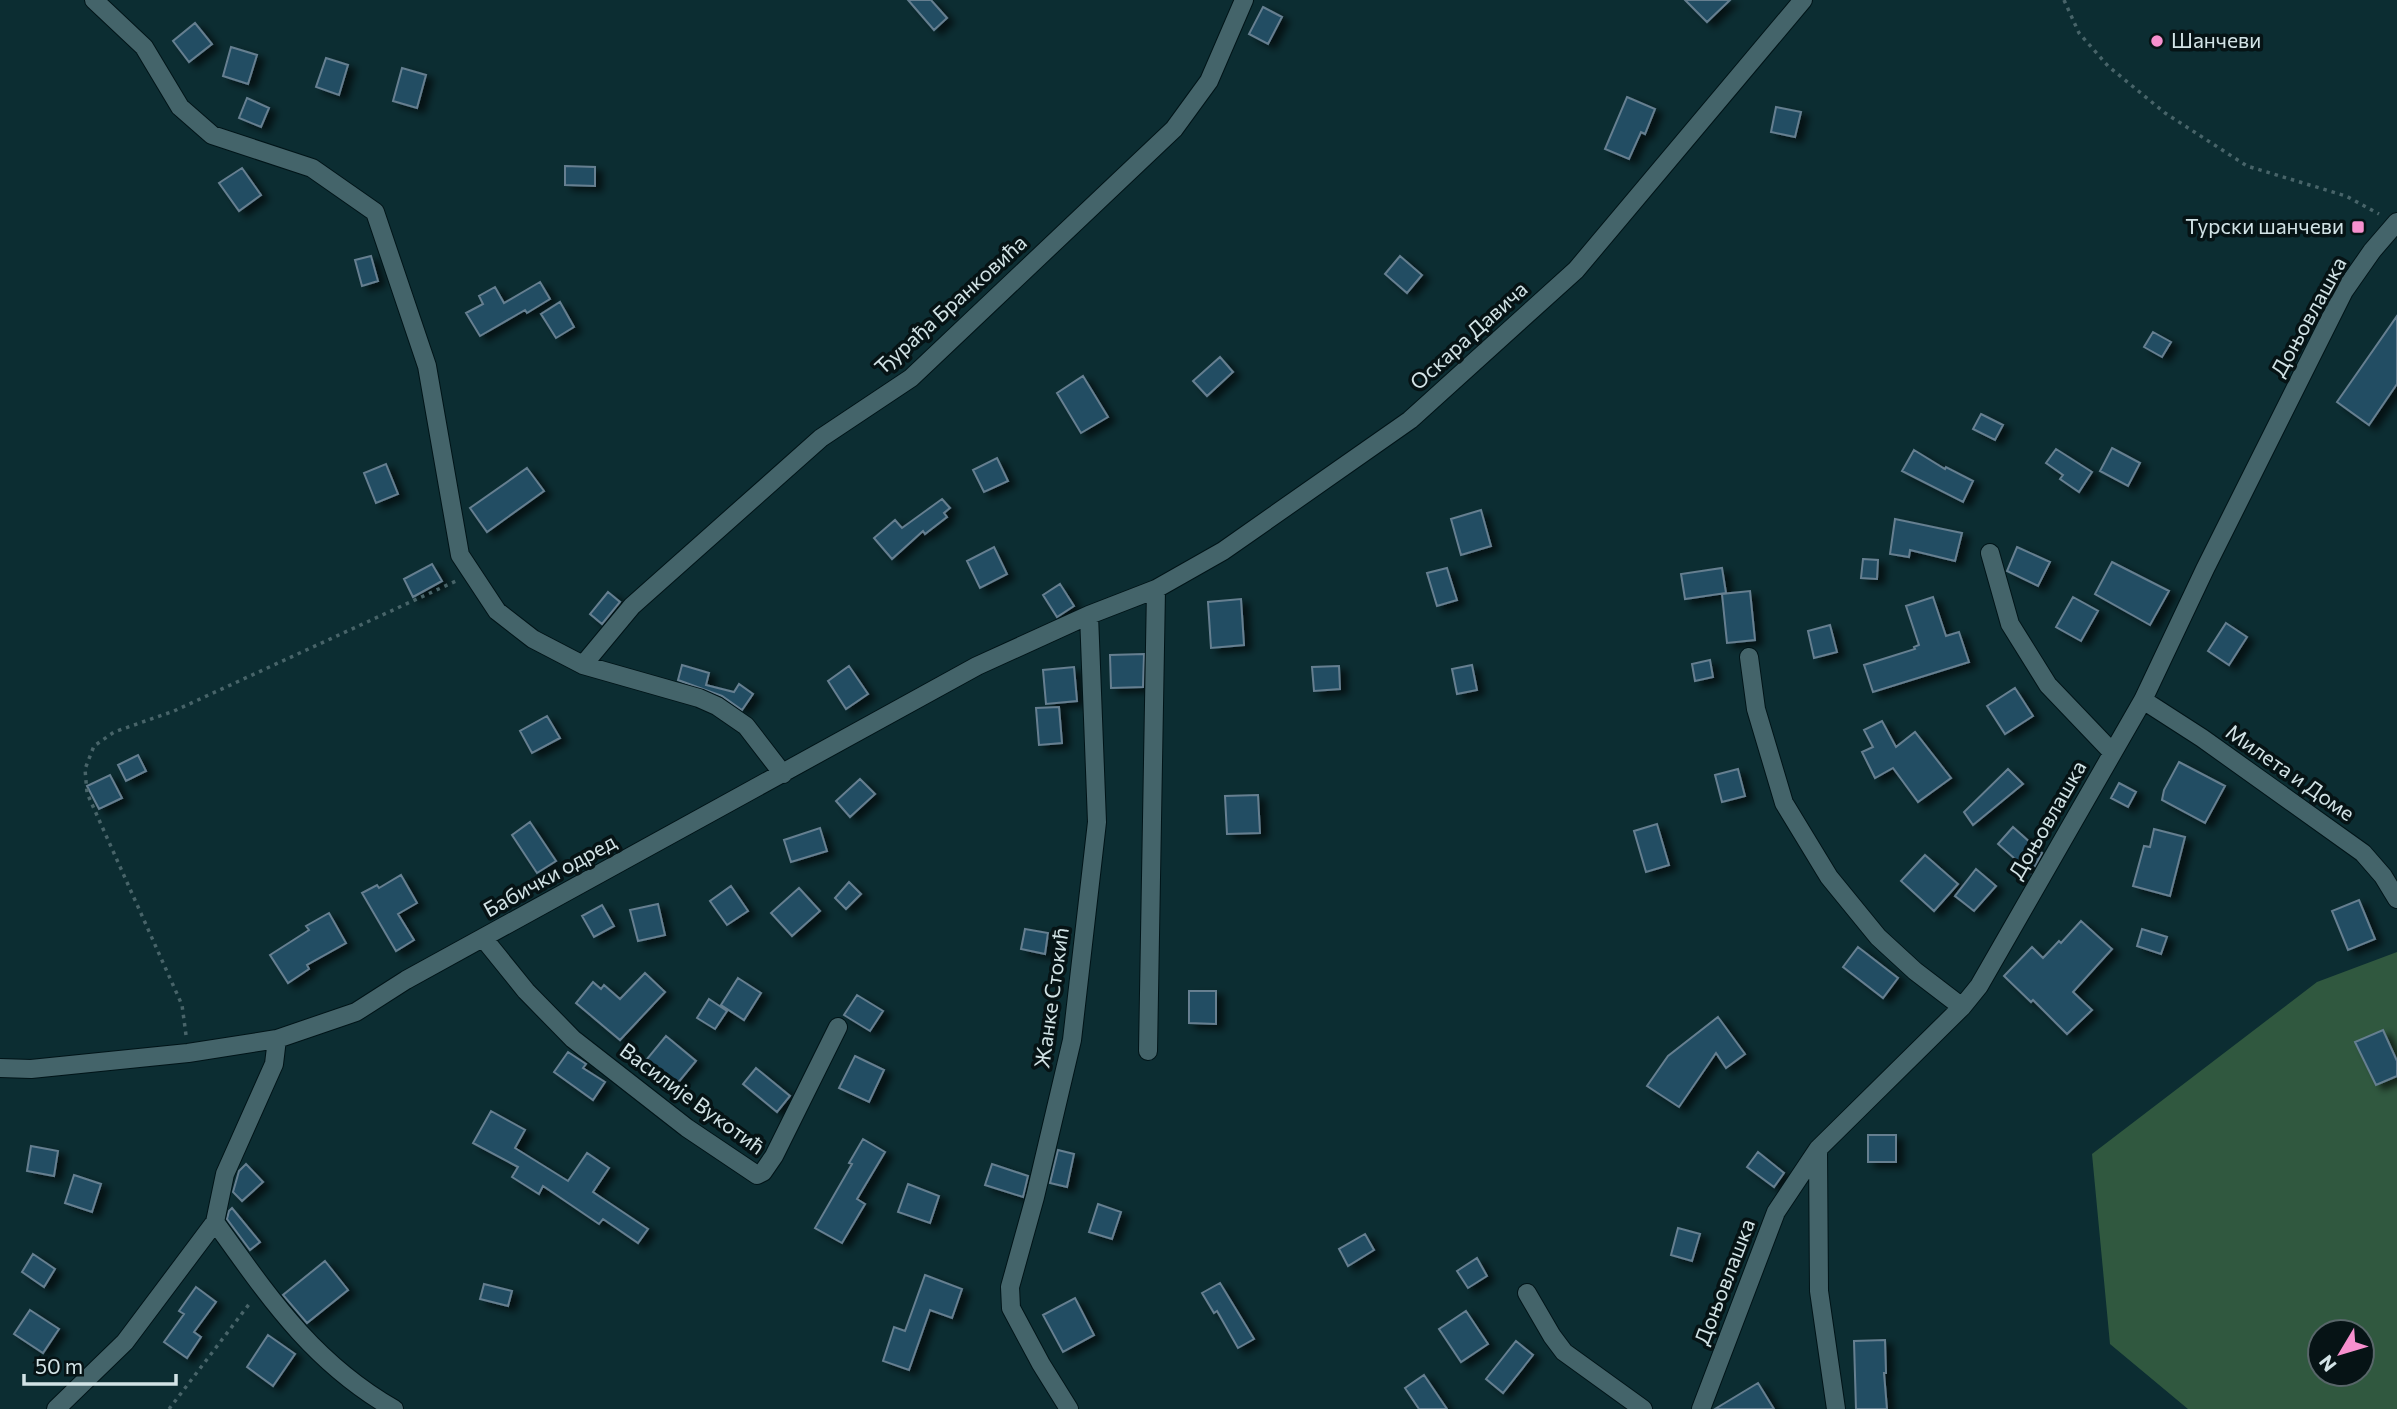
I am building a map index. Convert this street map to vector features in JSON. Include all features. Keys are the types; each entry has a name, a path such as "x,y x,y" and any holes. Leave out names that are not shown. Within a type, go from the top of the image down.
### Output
{"street":[{"path":"94,0 144,47 180,107 212,135 312,168 375,212 426,366 460,555 497,611 514,625 583,665 717,705 746,726 783,774"},
{"name":"Ђурађа Бранковића","path":"583,665 632,606 821,438 911,377 1174,129 1209,81 1244,0"},
{"name":"Оскара Давича","path":"1089,615 1156,589 1223,551 1410,420 1576,270 1803,0"},
{"name":"Доњовлашка","path":"1701,1409 1776,1212 1818,1149 1962,1007 1979,986 2143,700 2205,569 2344,291 2396,222"},
{"path":"1990,554 2010,624 2035,665 2048,685 2112,752"},
{"path":"1148,1051 1156,589"},
{"name":"Бабички одред","path":"0,1068 31,1069 188,1053 278,1039 356,1012 406,981 977,667 1089,615"},
{"name":"Жанке Стокић","path":"1069,1409 1041,1364 1012,1308 1010,1287 1035,1197 1072,1040 1097,822 1089,615"},
{"path":"1749,657 1756,709 1784,803 1829,877 1878,937 1915,971 1962,1007"},
{"name":"Милета и Доме","path":"2143,700 2202,738 2363,853 2383,876 2397,899"},
{"name":"Василије Вукотић","path":"484,939 526,991 573,1039 687,1128 757,1175 763,1172 774,1156 838,1027"},
{"path":"56,1409 125,1342 215,1222 225,1174 270,1075 278,1039"},
{"path":"1818,1149 1819,1291 1836,1409"},
{"path":"215,1222 262,1288 331,1366 365,1392 394,1409"},
{"path":"1527,1293 1564,1352 1643,1409"}],"path":[{"path":"2064,0 2079,33 2108,66 2165,113 2247,166 2346,196 2396,222"},
{"path":"188,1053 182,1005 87,793 85,769 94,746 114,732 174,711 471,574"},
{"path":"169,1409 262,1288"}],"green space":[{"path":"2397,952 2397,1409 2188,1409 2110,1344 2092,1154 2317,982"}],"building":[{"path":"908,0 931,0 947,18 934,30"},
{"path":"1685,0 1730,0 1707,22"},
{"path":"1263,7 1282,17 1268,44 1249,34"},
{"path":"195,23 212,44 189,62 173,41"},
{"path":"231,47 257,55 248,84 223,76"},
{"path":"326,58 348,65 339,95 316,87"},
{"path":"402,68 426,75 417,108 393,101"},
{"path":"1627,97 1655,109 1645,134 1641,132 1629,159 1605,149"},
{"path":"247,98 269,108 261,127 239,118"},
{"path":"1776,107 1801,112 1795,137 1771,132"},
{"path":"565,166 595,167 595,186 565,185"},
{"path":"242,168 261,195 239,211 219,183"},
{"path":"371,256 378,281 362,286 355,260"},
{"path":"1400,256 1422,275 1407,293 1385,274"},
{"path":"540,282 550,299 480,336 466,313 483,304 479,296 495,287 504,303"},
{"path":"560,302 574,327 556,338 541,314"},
{"path":"2397,316 2397,384 2369,425 2337,402"},
{"path":"2153,332 2171,342 2162,357 2144,347"},
{"path":"1220,357 1233,372 1207,396 1193,381"},
{"path":"1083,376 1108,417 1081,433 1057,393"},
{"path":"1981,414 2003,425 1995,440 1973,429"},
{"path":"2112,448 2140,463 2128,486 2100,471"},
{"path":"2056,449 2092,472 2079,492 2060,479 2063,475 2046,463"},
{"path":"1914,450 1945,469 1946,467 1973,481 1963,502 1902,471"},
{"path":"997,458 1008,481 984,492 973,470"},
{"path":"386,464 398,494 376,503 364,473"},
{"path":"527,468 544,491 487,532 470,508"},
{"path":"942,499 950,508 944,513 947,517 925,534 923,531 892,559 874,538 895,520 902,528"},
{"path":"1481,510 1491,546 1461,555 1451,519"},
{"path":"1895,519 1962,533 1955,561 1910,550 1909,557 1890,554"},
{"path":"994,547 1007,574 980,588 967,561"},
{"path":"2017,547 2050,562 2038,586 2007,571"},
{"path":"1863,559 1878,560 1877,579 1861,578"},
{"path":"2112,562 2169,591 2150,625 2095,594"},
{"path":"432,564 442,581 413,597 404,579"},
{"path":"1447,568 1457,600 1437,606 1427,573"},
{"path":"1722,568 1726,593 1685,599 1681,574"},
{"path":"1060,584 1074,606 1057,617 1043,595"},
{"path":"1750,591 1755,640 1727,643 1722,594"},
{"path":"608,592 620,602 602,624 590,614"},
{"path":"1933,597 1946,636 1959,632 1969,662 1873,692 1864,665 1915,649 1914,647 1919,645 1906,606"},
{"path":"2073,597 2098,611 2081,641 2056,627"},
{"path":"1241,599 1244,645 1211,648 1208,602"},
{"path":"2226,623 2247,637 2229,665 2208,651"},
{"path":"1830,625 1837,652 1814,658 1808,631"},
{"path":"1144,654 1143,687 1111,688 1110,655"},
{"path":"1710,660 1713,677 1695,681 1692,664"},
{"path":"682,665 709,673 706,685 734,692 739,684 753,694 742,710 722,696 678,680"},
{"path":"1472,665 1477,690 1457,694 1452,669"},
{"path":"849,666 868,694 846,709 828,681"},
{"path":"1339,666 1340,689 1314,691 1312,667"},
{"path":"1074,667 1077,701 1046,704 1043,670"},
{"path":"2015,688 2033,716 2005,734 1987,706"},
{"path":"1059,707 1062,743 1039,745 1036,708"},
{"path":"547,716 560,738 532,753 520,731"},
{"path":"1882,721 1896,747 1915,732 1951,778 1918,802 1893,768 1875,778 1862,752 1873,747 1864,730"},
{"path":"138,755 146,771 126,781 118,765"},
{"path":"2179,762 2225,786 2205,823 2162,800 2164,790"},
{"path":"1738,769 1745,796 1722,802 1715,775"},
{"path":"2008,769 2023,784 1973,825 1964,812"},
{"path":"110,775 122,798 99,809 87,786"},
{"path":"860,779 875,794 850,817 836,801"},
{"path":"2119,783 2136,792 2128,807 2111,798"},
{"path":"1258,795 1260,833 1227,834 1225,796"},
{"path":"530,822 556,861 537,873 512,835"},
{"path":"1657,824 1669,865 1646,872 1634,831"},
{"path":"2013,827 2042,853 2031,873 1998,844"},
{"path":"820,828 827,851 791,862 784,840"},
{"path":"2154,829 2185,837 2170,896 2133,886 2144,846 2150,847"},
{"path":"1925,855 1958,884 1934,911 1901,881"},
{"path":"1976,869 1996,886 1974,911 1955,896"},
{"path":"401,875 417,903 398,914 414,940 396,951 362,893 377,885 379,888"},
{"path":"849,882 861,894 846,909 835,898"},
{"path":"731,886 748,911 727,925 710,901"},
{"path":"799,888 820,911 792,936 771,913"},
{"path":"2359,900 2375,939 2348,950 2332,911"},
{"path":"658,904 665,935 638,941 630,910"},
{"path":"602,905 614,926 594,937 582,916"},
{"path":"329,913 346,943 307,965 309,969 288,983 270,955 309,930 306,926"},
{"path":"2081,921 2112,949 2073,992 2092,1010 2067,1034 2004,976 2032,947 2043,958"},
{"path":"1025,929 1048,933 1045,954 1021,949"},
{"path":"2142,929 2167,937 2161,954 2137,946"},
{"path":"1858,947 1898,978 1883,998 1843,967"},
{"path":"645,973 665,992 620,1040 576,1003 593,982 601,989 604,985 620,999"},
{"path":"738,978 761,993 744,1020 721,1005"},
{"path":"1189,991 1216,991 1216,1024 1189,1023"},
{"path":"857,995 883,1011 870,1031 844,1015"},
{"path":"709,999 727,1011 715,1029 697,1018"},
{"path":"1718,1017 1745,1054 1726,1068 1716,1053 1679,1107 1647,1086 1668,1056"},
{"path":"2383,1030 2397,1061 2397,1076 2376,1085 2355,1042"},
{"path":"666,1036 696,1061 672,1090 642,1065"},
{"path":"568,1052 586,1064 583,1068 605,1082 593,1100 554,1072"},
{"path":"855,1056 884,1070 869,1102 839,1088"},
{"path":"756,1068 790,1096 777,1112 743,1084"},
{"path":"491,1111 525,1130 515,1148 568,1181 587,1153 609,1168 593,1192 648,1229 638,1243 603,1219 599,1224 543,1186 539,1194 512,1177 518,1167 473,1143"},
{"path":"1868,1135 1896,1135 1896,1162 1868,1162"},
{"path":"863,1139 885,1152 857,1199 865,1204 842,1243 815,1228 852,1164 849,1163"},
{"path":"31,1146 58,1151 54,1176 27,1171"},
{"path":"1058,1150 1074,1154 1067,1187 1050,1183"},
{"path":"1758,1152 1784,1173 1774,1187 1747,1167"},
{"path":"246,1164 263,1182 242,1201 233,1192 239,1171"},
{"path":"992,1164 1028,1176 1023,1197 985,1185"},
{"path":"74,1175 101,1184 92,1212 65,1203"},
{"path":"908,1184 939,1196 930,1223 898,1212"},
{"path":"1098,1204 1121,1212 1112,1239 1089,1232"},
{"path":"232,1208 260,1242 250,1250 227,1219"},
{"path":"1678,1228 1700,1234 1692,1261 1671,1255"},
{"path":"1365,1234 1374,1250 1348,1266 1339,1249"},
{"path":"33,1254 55,1269 44,1287 22,1272"},
{"path":"1477,1258 1487,1276 1468,1288 1457,1271"},
{"path":"325,1261 348,1290 307,1323 283,1295"},
{"path":"925,1275 962,1289 952,1318 930,1310 909,1370 883,1361 894,1327 905,1331"},
{"path":"1220,1283 1254,1339 1238,1348 1217,1311 1214,1313 1202,1293"},
{"path":"484,1284 512,1291 508,1306 480,1299"},
{"path":"196,1287 216,1302 194,1332 201,1337 187,1358 164,1342 184,1314 179,1311"},
{"path":"1075,1298 1094,1335 1063,1352 1043,1315"},
{"path":"30,1310 59,1329 43,1353 14,1334"},
{"path":"1466,1311 1488,1344 1461,1362 1439,1329"},
{"path":"268,1335 295,1354 273,1386 247,1367"},
{"path":"1885,1340 1887,1409 1856,1409 1854,1341"},
{"path":"1516,1341 1533,1355 1503,1393 1486,1379"},
{"path":"1424,1375 1447,1409 1419,1409 1405,1388"},
{"path":"1758,1383 1774,1409 1715,1409"}],"place":[{"name":"Шанчеви","path":"2157,41"},
{"name":"Турски шанчеви","path":"2358,227"}]}
